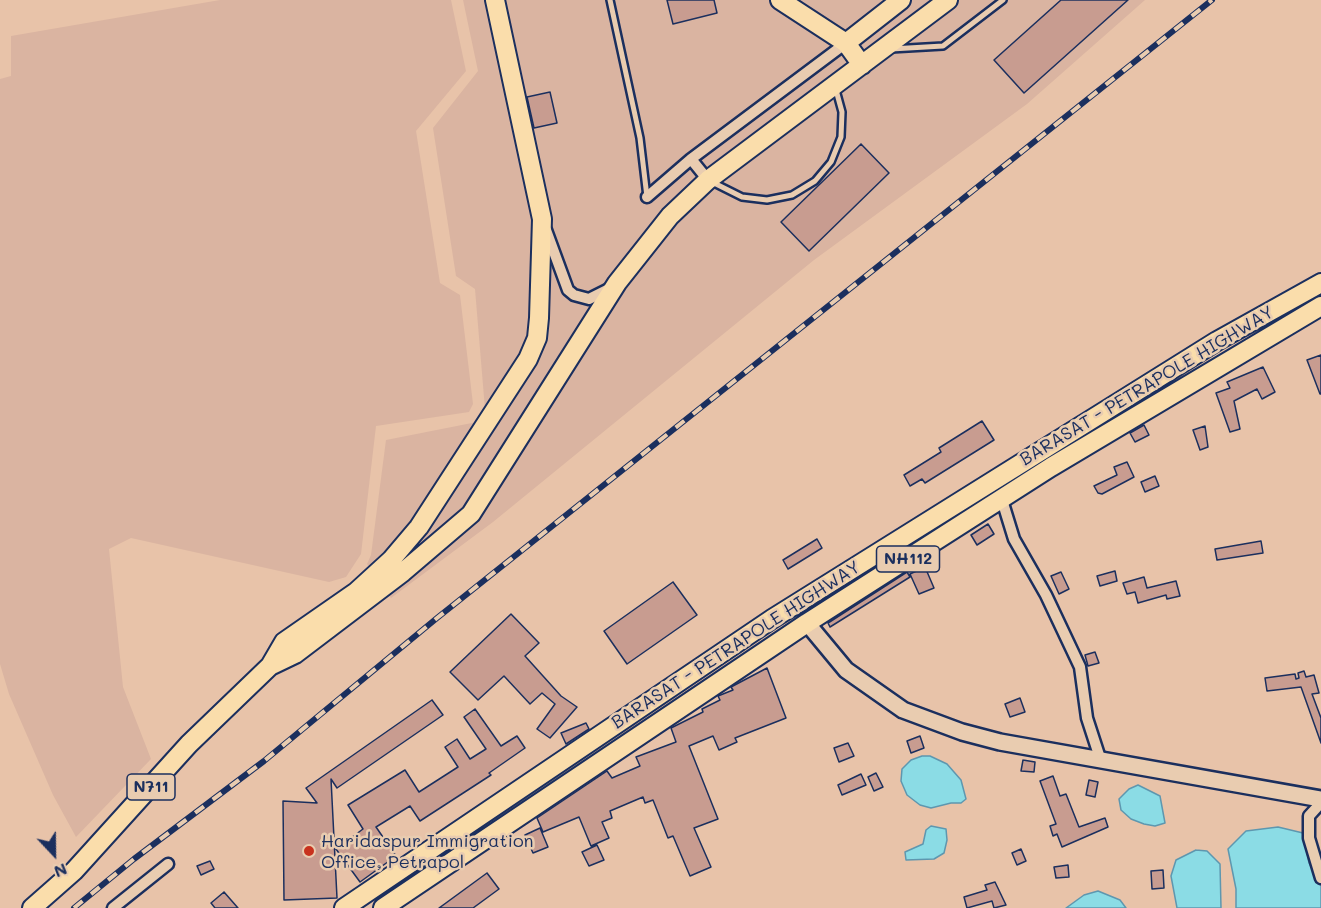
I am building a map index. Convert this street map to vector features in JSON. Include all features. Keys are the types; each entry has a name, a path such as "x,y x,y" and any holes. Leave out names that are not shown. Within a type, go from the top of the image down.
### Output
{"highway":[{"path":"270,666 284,642 356,592 391,560 419,527 528,359 537,338 542,219 495,0"},
{"path":"846,43 901,0"},
{"path":"270,666 294,654 404,573 471,514 617,284 670,216 708,180 948,0"},
{"path":"788,3 846,43 862,64"},
{"name":"BARASAT - PETRAPOLE HIGHWAY","path":"344,908 772,619 1207,347 1321,283"},
{"name":"BARASAT - PETRAPOLE HIGHWAY","path":"383,908 807,623 1138,414 1321,306"},
{"name":"N711","path":"32,908 74,871 189,744 270,666"}],"street":[{"path":"647,197 691,159 846,43"},
{"path":"691,159 708,180"},
{"path":"542,219 568,290 581,298 589,299 617,284"},
{"path":"1002,500 1014,539 1046,595 1080,667 1087,718 1100,758"},
{"path":"807,623 846,670 903,710 972,735 1321,801 1309,816 1309,838 1321,878"},
{"path":"113,908 168,864"}],"lane":[{"path":"610,0 640,138 647,197"},
{"path":"882,50 943,46 1003,0"},
{"path":"708,180 742,197 767,200 792,195 814,182 831,162 841,138 842,112 835,85"}],"shaded area":[{"path":"220,0 451,0 466,71 416,131 440,283 460,295 473,404 469,412 376,426 361,554 346,577 329,582 131,538 109,549 123,687 151,759 76,837 53,795 9,694 0,664 0,79 11,76 11,36"},
{"path":"463,0 1145,0 1027,104 814,260 493,522 391,598 367,564 371,555 386,440 477,422 485,409 475,289 456,276 433,128 478,71"}],"water":[{"path":"930,756 947,764 961,780 966,799 961,803 931,808 920,805 907,795 901,781 902,769 911,760"},
{"path":"1138,785 1160,796 1165,823 1155,826 1144,824 1131,819 1121,810 1119,799 1129,789"},
{"path":"931,826 946,829 947,840 944,853 934,859 906,860 905,852 923,844 926,830"},
{"path":"1278,827 1303,833 1309,863 1321,886 1321,908 1236,908 1236,889 1228,849 1246,831"},
{"path":"1196,850 1207,851 1220,864 1221,908 1177,908 1171,876 1176,860"},
{"path":"1098,891 1120,900 1126,908 1066,908 1084,895"}],"building":[{"path":"667,0 714,0 717,13 673,24"},
{"path":"1061,0 1128,0 1024,93 994,60"},
{"path":"550,92 557,123 534,128 527,97"},
{"path":"861,144 889,173 809,251 781,222"},
{"path":"1321,355 1321,394 1320,394 1307,360"},
{"path":"1263,367 1275,392 1262,399 1257,389 1234,401 1240,429 1230,432 1216,393 1230,388 1227,382"},
{"path":"982,421 994,440 925,483 922,479 910,486 904,475 941,452 939,448"},
{"path":"1144,425 1149,435 1135,442 1130,433"},
{"path":"1205,426 1208,447 1200,450 1193,430"},
{"path":"1127,462 1134,477 1102,494 1098,493 1094,486 1117,475 1114,467"},
{"path":"1155,476 1159,486 1145,492 1141,482"},
{"path":"988,524 994,534 977,545 971,535"},
{"path":"817,539 822,548 788,569 783,560"},
{"path":"1261,541 1263,553 1217,560 1215,549"},
{"path":"925,567 934,588 919,594 910,574"},
{"path":"1115,571 1117,581 1100,586 1097,576"},
{"path":"907,572 910,577 830,627 828,623"},
{"path":"1061,572 1069,589 1059,594 1051,576"},
{"path":"1144,577 1147,588 1176,581 1180,596 1167,599 1166,595 1138,603 1135,592 1127,594 1123,583"},
{"path":"673,582 697,615 627,664 604,631"},
{"path":"511,614 539,643 525,656 561,696 577,707 550,738 537,729 555,704 542,693 530,704 504,676 478,700 450,672"},
{"path":"1095,652 1099,663 1088,666 1085,655"},
{"path":"767,668 786,718 735,738 737,742 719,750 713,736 689,746 718,819 694,828 711,867 690,876 673,836 668,838 653,800 645,803 643,797 610,811 612,818 602,822 609,838 591,846 579,817 543,832 537,818 607,771 612,778 640,766 636,757 676,742 671,728 703,712 702,709 720,700 718,696 733,690 731,687"},
{"path":"1304,671 1306,677 1314,675 1319,693 1312,694 1321,718 1321,743 1301,687 1267,691 1265,678 1295,674 1296,679 1299,678 1298,673"},
{"path":"1020,698 1025,712 1010,717 1005,704"},
{"name":"Haridaspur Immigration Office, Petrapol","path":"432,700 443,715 337,788 331,779 337,898 284,900 283,801 317,803 306,788"},
{"path":"475,709 501,746 517,736 525,748 489,773 491,775 420,821 410,806 376,827 396,856 360,882 336,849 363,829 348,805 405,770 419,792 458,767 445,747 457,739 470,759 486,749 464,717"},
{"path":"586,723 589,729 566,744 561,733"},
{"path":"920,736 924,748 911,753 907,741"},
{"path":"848,743 854,756 839,762 834,748"},
{"path":"1023,760 1035,762 1034,772 1021,771"},
{"path":"876,773 883,787 874,791 868,777"},
{"path":"861,774 866,785 842,795 838,785"},
{"path":"1053,776 1060,796 1066,794 1079,827 1105,818 1108,827 1062,847 1057,834 1053,836 1050,826 1056,824 1040,781"},
{"path":"1089,780 1098,782 1095,797 1086,795"},
{"path":"540,828 548,847 533,853 525,835"},
{"path":"597,845 604,860 589,866 582,852"},
{"path":"1021,849 1026,861 1017,865 1012,853"},
{"path":"210,861 214,869 201,875 197,866"},
{"path":"1068,865 1069,877 1056,878 1054,867"},
{"path":"1163,870 1164,888 1152,889 1151,871"},
{"path":"487,873 499,889 473,908 439,908"},
{"path":"995,882 1006,905 994,908 992,901 967,908 964,897 987,890 985,885"},
{"path":"224,892 238,908 215,908 211,903"}],"railway":[{"path":"74,908 134,859 264,761 437,618 1212,0"}],"place":[{"name":"Haridaspur Immigration Office, Petrapol","path":"309,851"}]}
